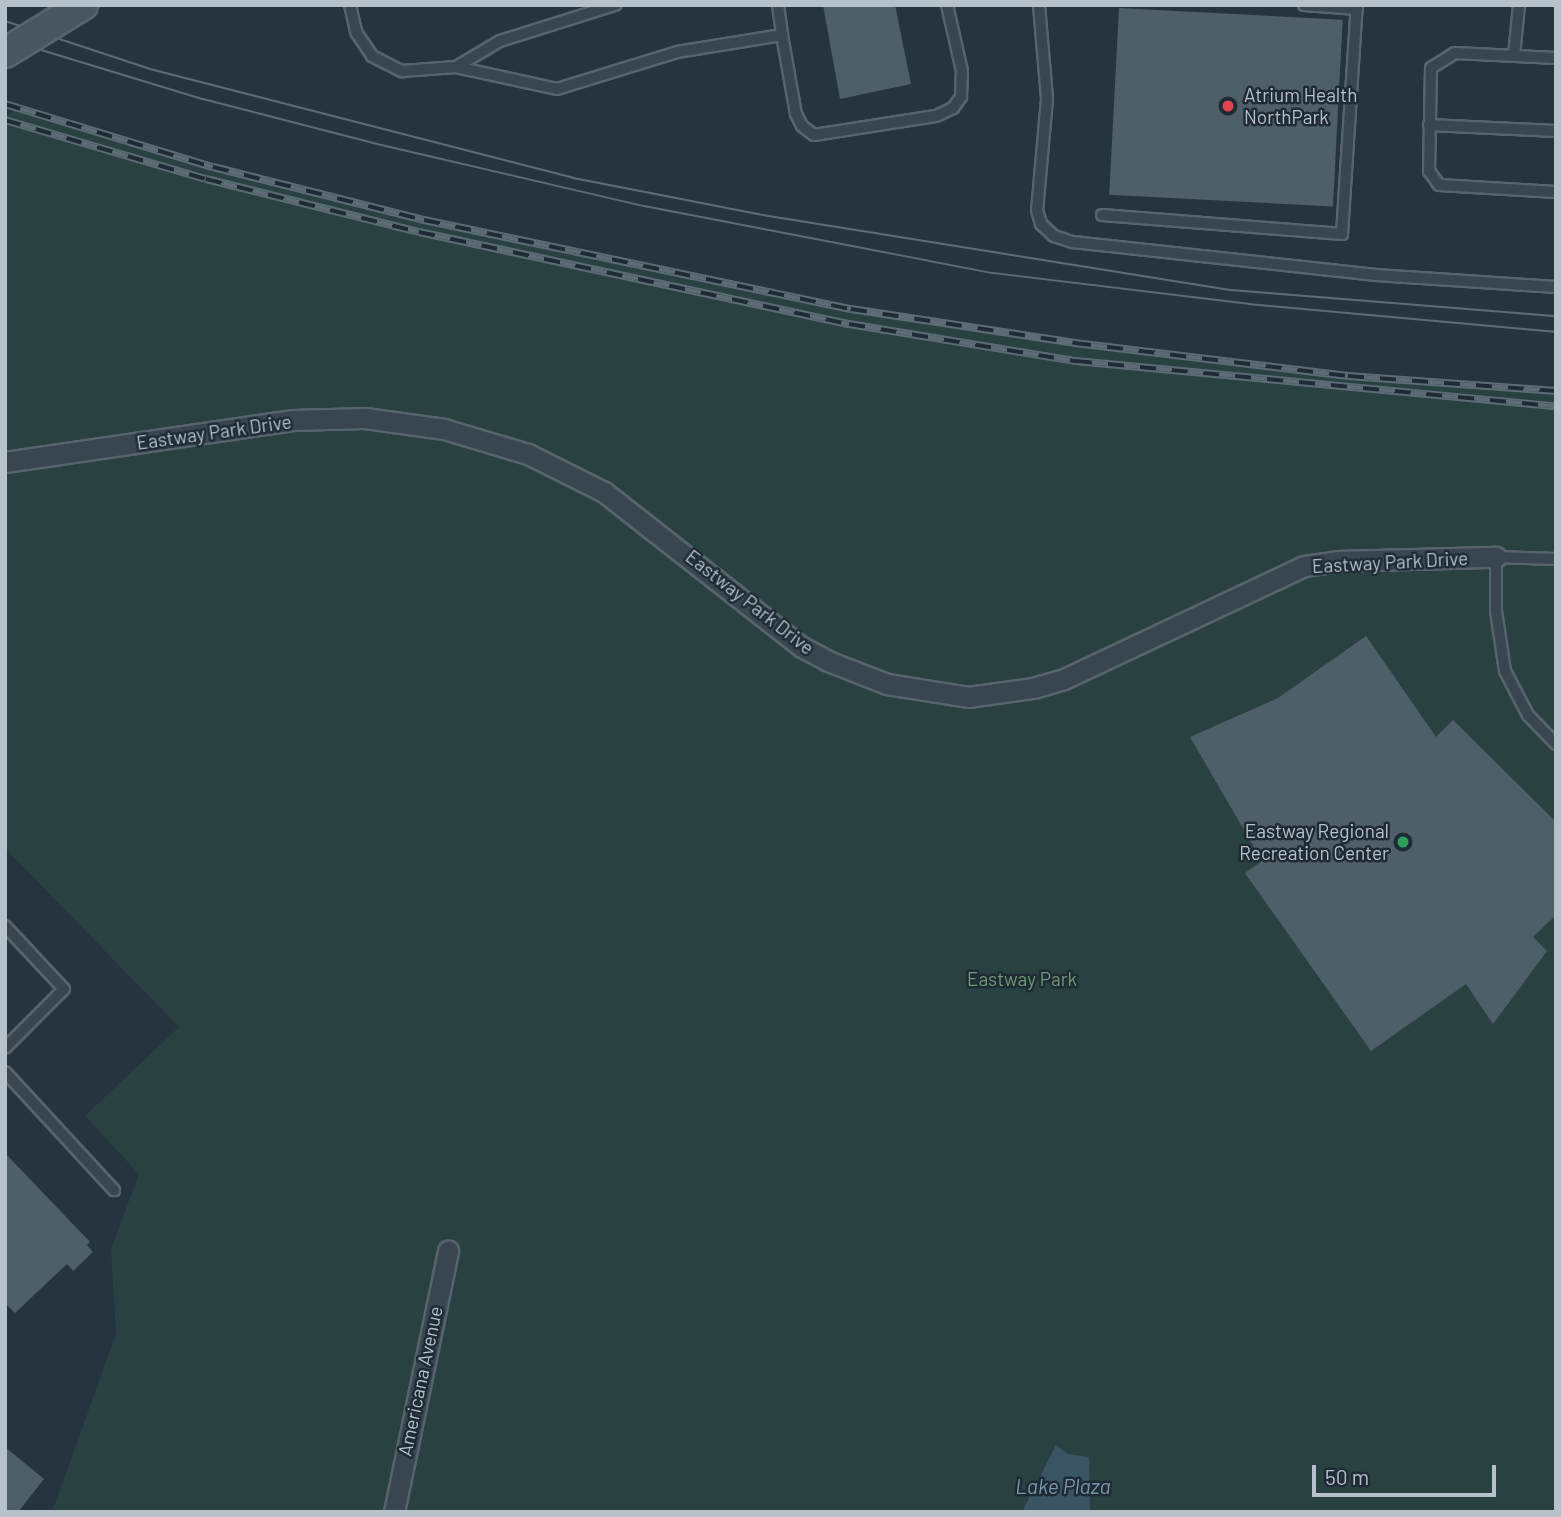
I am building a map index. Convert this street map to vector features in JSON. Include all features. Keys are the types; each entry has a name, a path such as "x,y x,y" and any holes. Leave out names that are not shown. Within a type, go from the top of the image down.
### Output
{"main road":[{"path":"5,53 83,5"}],"street":[{"name":"Eastway Park Drive","path":"5,462 293,420 365,418 444,429 527,454 604,492 802,647 828,661 887,684 968,697 1033,688 1064,679 1304,566 1338,561 1496,557"},
{"name":"Americana Avenue","path":"394,1512 448,1251"}],"lane":[{"path":"350,5 356,32 372,55 402,71 456,67 557,89 677,52 782,35"},
{"path":"456,67 500,41 615,5"},
{"path":"778,5 796,114 802,126 814,135 924,119 953,108 961,97 962,71 947,5"},
{"path":"1039,5 1047,99 1037,210 1041,224 1054,236 1073,242 1376,275 1556,287"},
{"path":"1102,215 1342,234 1357,7 1304,5"},
{"path":"1514,55 1518,5"},
{"path":"1556,58 1455,53 1431,68 1429,125 1429,171 1439,185 1556,192"},
{"path":"1429,125 1556,131"},
{"path":"1556,559 1496,557 1496,611 1505,671 1528,715 1556,744"},
{"path":"5,926 64,989 5,1048"},
{"path":"5,1072 114,1189"}],"green space":[{"name":"Eastway Park","path":"18,108 271,182 527,245 785,298 1045,340 1245,365 1556,391 1556,1512 52,1512 116,1334 111,1249 139,1174 85,1116 179,1027 5,848 5,116"}],"water":[{"name":"Lake Plaza","path":"1056,1445 1068,1454 1089,1457 1090,1512 1022,1512"}],"building":[{"path":"823,5 895,5 911,84 840,99"},
{"name":"Atrium Health NorthPark","path":"1119,8 1343,20 1333,206 1109,195"},
{"name":"Eastway Regional Recreation Center","path":"1366,636 1436,737 1453,720 1556,822 1556,915 1533,937 1547,951 1493,1024 1466,984 1371,1051 1245,873 1262,861 1190,737 1278,698"},
{"path":"5,1153 90,1242 87,1245 93,1252 73,1271 67,1264 15,1313 5,1303"},
{"path":"5,1447 44,1479 18,1512 5,1512"}],"tram line":[{"path":"5,21 150,69 573,178 768,216 1232,290 1556,316"},
{"path":"5,39 203,99 377,144 644,206 993,273 1249,304 1556,332"}],"railway":[{"path":"5,104 213,167 424,220 851,309 1075,343 1348,376 1556,391"},
{"path":"5,120 206,179 419,232 849,324 1076,361 1556,406"}],"place":[{"name":"Atrium Health NorthPark","path":"1228,106"},
{"name":"Eastway Regional Recreation Center","path":"1403,842"}]}
